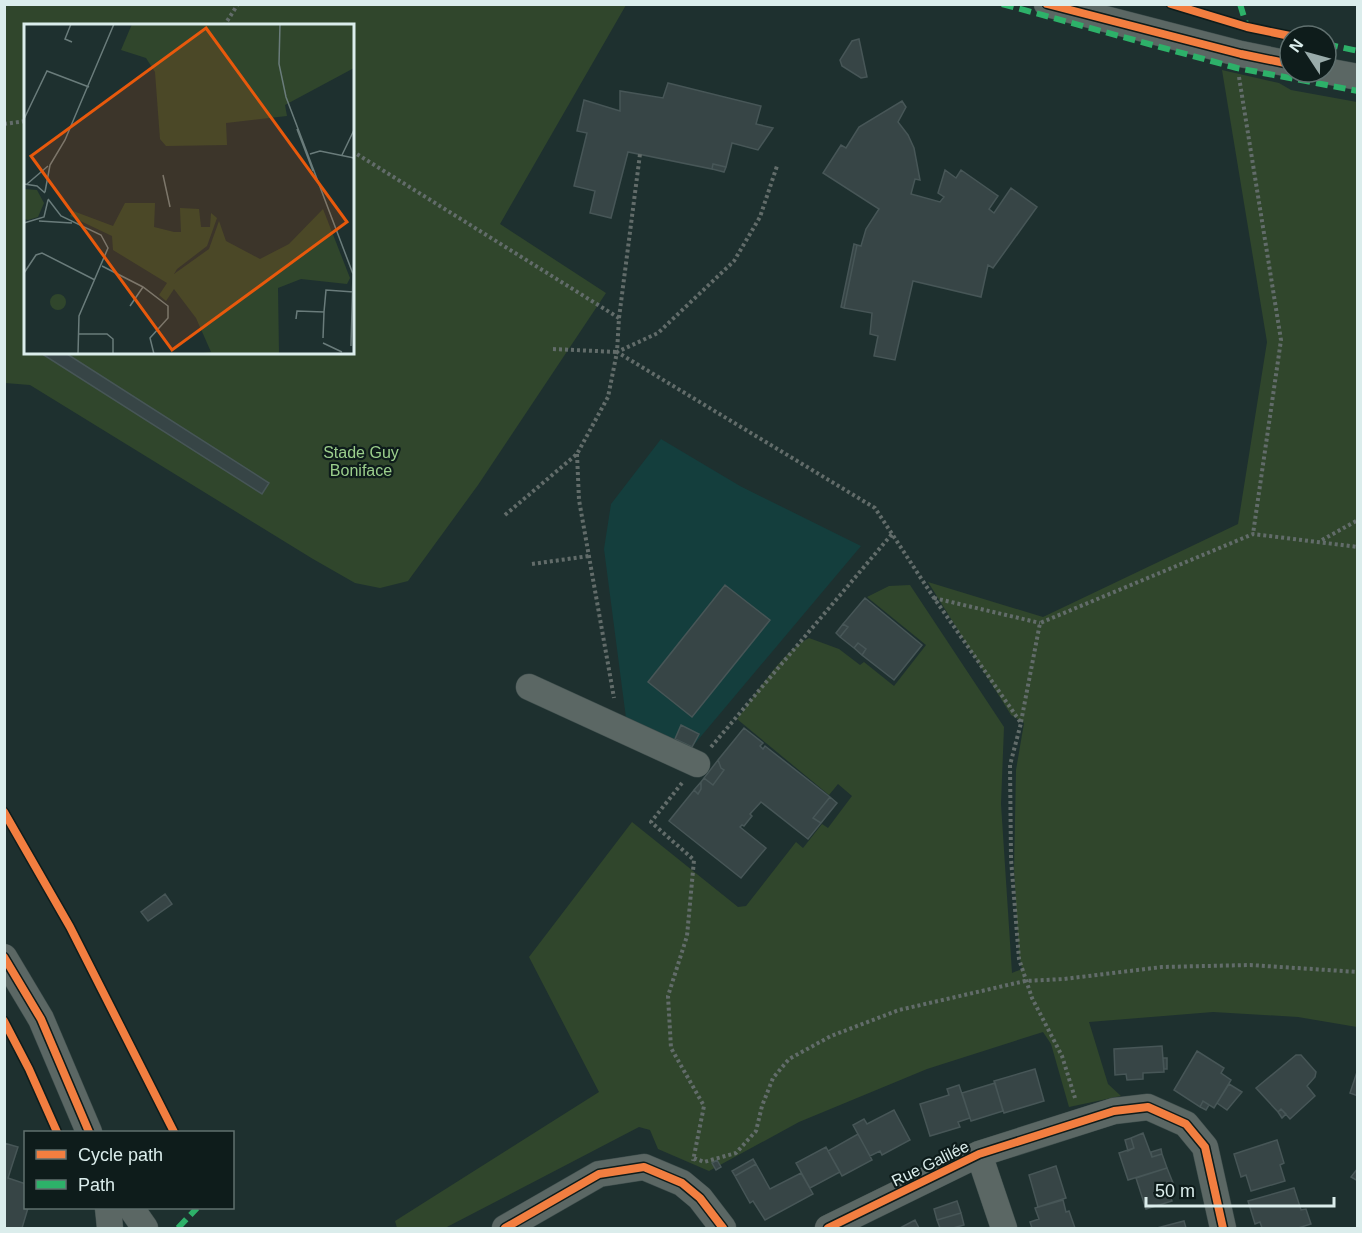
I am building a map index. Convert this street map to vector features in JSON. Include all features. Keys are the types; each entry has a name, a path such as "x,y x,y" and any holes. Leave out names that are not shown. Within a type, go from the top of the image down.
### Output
{"street":[{"path":"1047,4 1278,62"},
{"path":"1338,73 1358,77"},
{"path":"529,687 697,764"},
{"path":"4,957 41,1019 89,1131"},
{"name":"Rue Galilée","path":"828,1228 979,1154 1114,1111 1148,1107 1186,1124 1205,1147 1223,1228"},
{"path":"979,1154 1004,1228"},
{"path":"505,1228 599,1174 644,1167 682,1183 700,1198 723,1228"},
{"path":"108,1209 110,1228"},
{"path":"132,1209 145,1228"}],"path":[{"path":"225,24 238,4"},
{"path":"1241,54 1237,68 1281,340 1253,534"},
{"path":"4,123 24,121"},
{"path":"354,152 619,318"},
{"path":"505,515 577,454 608,397 617,352 619,318 640,154"},
{"path":"553,349 617,352 658,333 734,261 760,217 777,166"},
{"path":"617,352 875,508 1021,723"},
{"path":"577,454 579,500 619,728"},
{"path":"1321,541 1358,520"},
{"path":"682,1183 694,1158 704,1106 671,1048 668,996 687,936 694,860 651,822 697,764 892,534"},
{"path":"934,598 1041,623 1253,534 1358,547"},
{"path":"532,564 589,556"},
{"path":"1041,623 1010,765 1011,859 1018,959 1025,981 1062,1056 1082,1122"},
{"path":"694,1158 704,1162 736,1154 756,1131 772,1078 789,1059 831,1036 899,1010 1025,981 1064,979 1162,967 1250,965 1358,972"}],"shaded area":[{"path":"661,439 740,486 861,546 692,747 626,718 604,549 611,504"}],"green space":[{"name":"Stade Guy Boniface","path":"4,5 626,5 500,224 606,293 478,485 408,581 380,588 355,583 30,385 5,383"},
{"path":"1222,70 1278,83 1291,90 1357,102 1357,1027 1298,1017 1213,1012 1089,1022 1108,1084 1121,1096 1069,1107 1051,1044 1043,1032 927,1069 799,1122 709,1171 658,1149 650,1130 639,1127 445,1228 397,1228 395,1221 599,1092 529,957 632,822 738,907 746,906 796,842 803,848 822,824 828,828 852,796 838,784 829,795 737,719 779,663 809,638 839,649 860,665 864,662 894,686 926,645 867,597 889,586 910,585 1004,727 1001,804 1012,973 1022,969 1014,869 1016,770 1024,723 1011,715 928,582 1043,617 1238,524 1267,342"}],"building":[{"path":"859,39 867,77 861,78 842,66 840,60 852,41"},
{"path":"668,83 761,106 756,124 773,128 758,150 732,143 726,167 713,164 712,169 628,152 611,218 590,213 595,191 574,186 587,133 577,131 584,100 620,111 620,91 663,98"},
{"path":"902,101 906,107 898,122 914,148 920,180 915,179 911,194 940,202 944,197 938,193 945,170 956,178 961,170 998,196 989,209 994,213 1011,188 1037,207 993,268 988,265 981,297 913,281 895,360 874,356 878,336 870,334 872,313 844,308 857,245 861,246 866,229 879,209 823,173 841,145 846,148 859,127"},
{"path":"713,164 726,167 724,172 712,169"},
{"path":"854,244 857,245 844,308 841,307"},
{"path":"42,354 67,354 269,483 262,494"},
{"path":"725,585 770,620 692,717 648,682"},
{"path":"865,598 922,645 894,680 862,655 866,649 858,643 854,648 840,637 848,627 843,624"},
{"path":"843,624 848,627 840,637 836,633"},
{"path":"858,643 866,649 862,655 854,648"},
{"path":"681,725 699,734 692,747 675,739"},
{"path":"744,728 763,743 760,746 763,749 765,746 830,797 813,818 821,823 808,839 761,802 750,814 752,816 744,826 740,827 766,848 741,878 669,821 694,790 698,794 704,778 713,785 724,770 718,760"},
{"path":"718,760 724,770 713,785 704,778"},
{"path":"701,782 701,789 698,794 694,790"},
{"path":"830,797 837,803 821,823 813,818"},
{"path":"165,894 172,904 148,921 141,912"},
{"path":"1162,1046 1164,1072 1143,1073 1143,1079 1127,1080 1126,1074 1115,1075 1114,1049"},
{"path":"1197,1051 1224,1068 1221,1073 1231,1080 1214,1108 1203,1101 1200,1107 1174,1090"},
{"path":"1296,1055 1301,1055 1316,1072 1315,1077 1307,1086 1315,1096 1290,1119 1281,1109 1278,1112 1256,1088"},
{"path":"1163,1058 1167,1058 1167,1069 1164,1069"},
{"path":"1035,1069 1044,1101 1004,1113 994,1081"},
{"path":"1358,1069 1358,1096 1350,1093"},
{"path":"995,1083 1003,1111 971,1121 962,1093"},
{"path":"1229,1084 1242,1092 1227,1110 1217,1103"},
{"path":"959,1085 970,1118 958,1122 960,1127 930,1136 920,1104 949,1095 947,1089"},
{"path":"1203,1101 1209,1105 1206,1110 1200,1107"},
{"path":"1281,1109 1286,1114 1282,1118 1278,1112"},
{"path":"894,1110 910,1140 882,1155 880,1151 870,1156 853,1125 864,1119 867,1124"},
{"path":"1143,1133 1152,1157 1162,1154 1167,1168 1128,1180 1119,1153 1134,1148 1131,1138"},
{"path":"858,1134 872,1160 842,1176 828,1151"},
{"path":"1131,1138 1134,1148 1128,1151 1125,1140"},
{"path":"1277,1140 1284,1163 1280,1165 1285,1181 1251,1191 1246,1175 1241,1177 1234,1154"},
{"path":"4,1143 18,1147 8,1178 24,1183 24,1209 28,1209 22,1228 4,1228"},
{"path":"826,1147 840,1172 810,1188 796,1163"},
{"path":"1161,1149 1162,1154 1152,1157 1151,1152"},
{"path":"753,1159 756,1164 735,1176 732,1171"},
{"path":"717,1160 721,1167 716,1170 712,1163"},
{"path":"756,1164 770,1189 801,1173 813,1194 765,1220 753,1201 750,1203 735,1176"},
{"path":"1056,1166 1066,1198 1038,1207 1029,1175"},
{"path":"1167,1168 1173,1183 1166,1185 1172,1201 1146,1209 1136,1178"},
{"path":"1358,1168 1358,1181 1351,1177"},
{"path":"1294,1188 1301,1210 1306,1209 1311,1224 1298,1228 1262,1228 1260,1222 1255,1224 1248,1201"},
{"path":"1063,1200 1066,1212 1069,1211 1075,1228 1032,1228 1030,1222 1039,1219 1035,1208"},
{"path":"957,1201 961,1213 937,1220 934,1209"},
{"path":"961,1213 964,1225 940,1228 937,1220"},
{"path":"915,1220 919,1228 900,1228"},
{"path":"1184,1221 1186,1228 1157,1228"}],"marked path":[{"path":"1002,4 1237,68 1358,91"},
{"path":"1240,4 1247,27"},
{"path":"1338,47 1358,51"},
{"path":"178,1228 196,1209"}],"cycle path":[{"path":"1047,4 1278,62"},
{"path":"1171,4 1247,27 1278,33"},
{"path":"4,812 70,927 173,1131"},
{"path":"4,957 41,1019 89,1131"},
{"path":"4,1021 29,1069 57,1131"},
{"path":"828,1228 979,1154 1114,1111 1148,1107 1186,1124 1205,1147 1223,1228"},
{"path":"505,1228 599,1174 644,1167 682,1183 700,1198 723,1228"}]}
